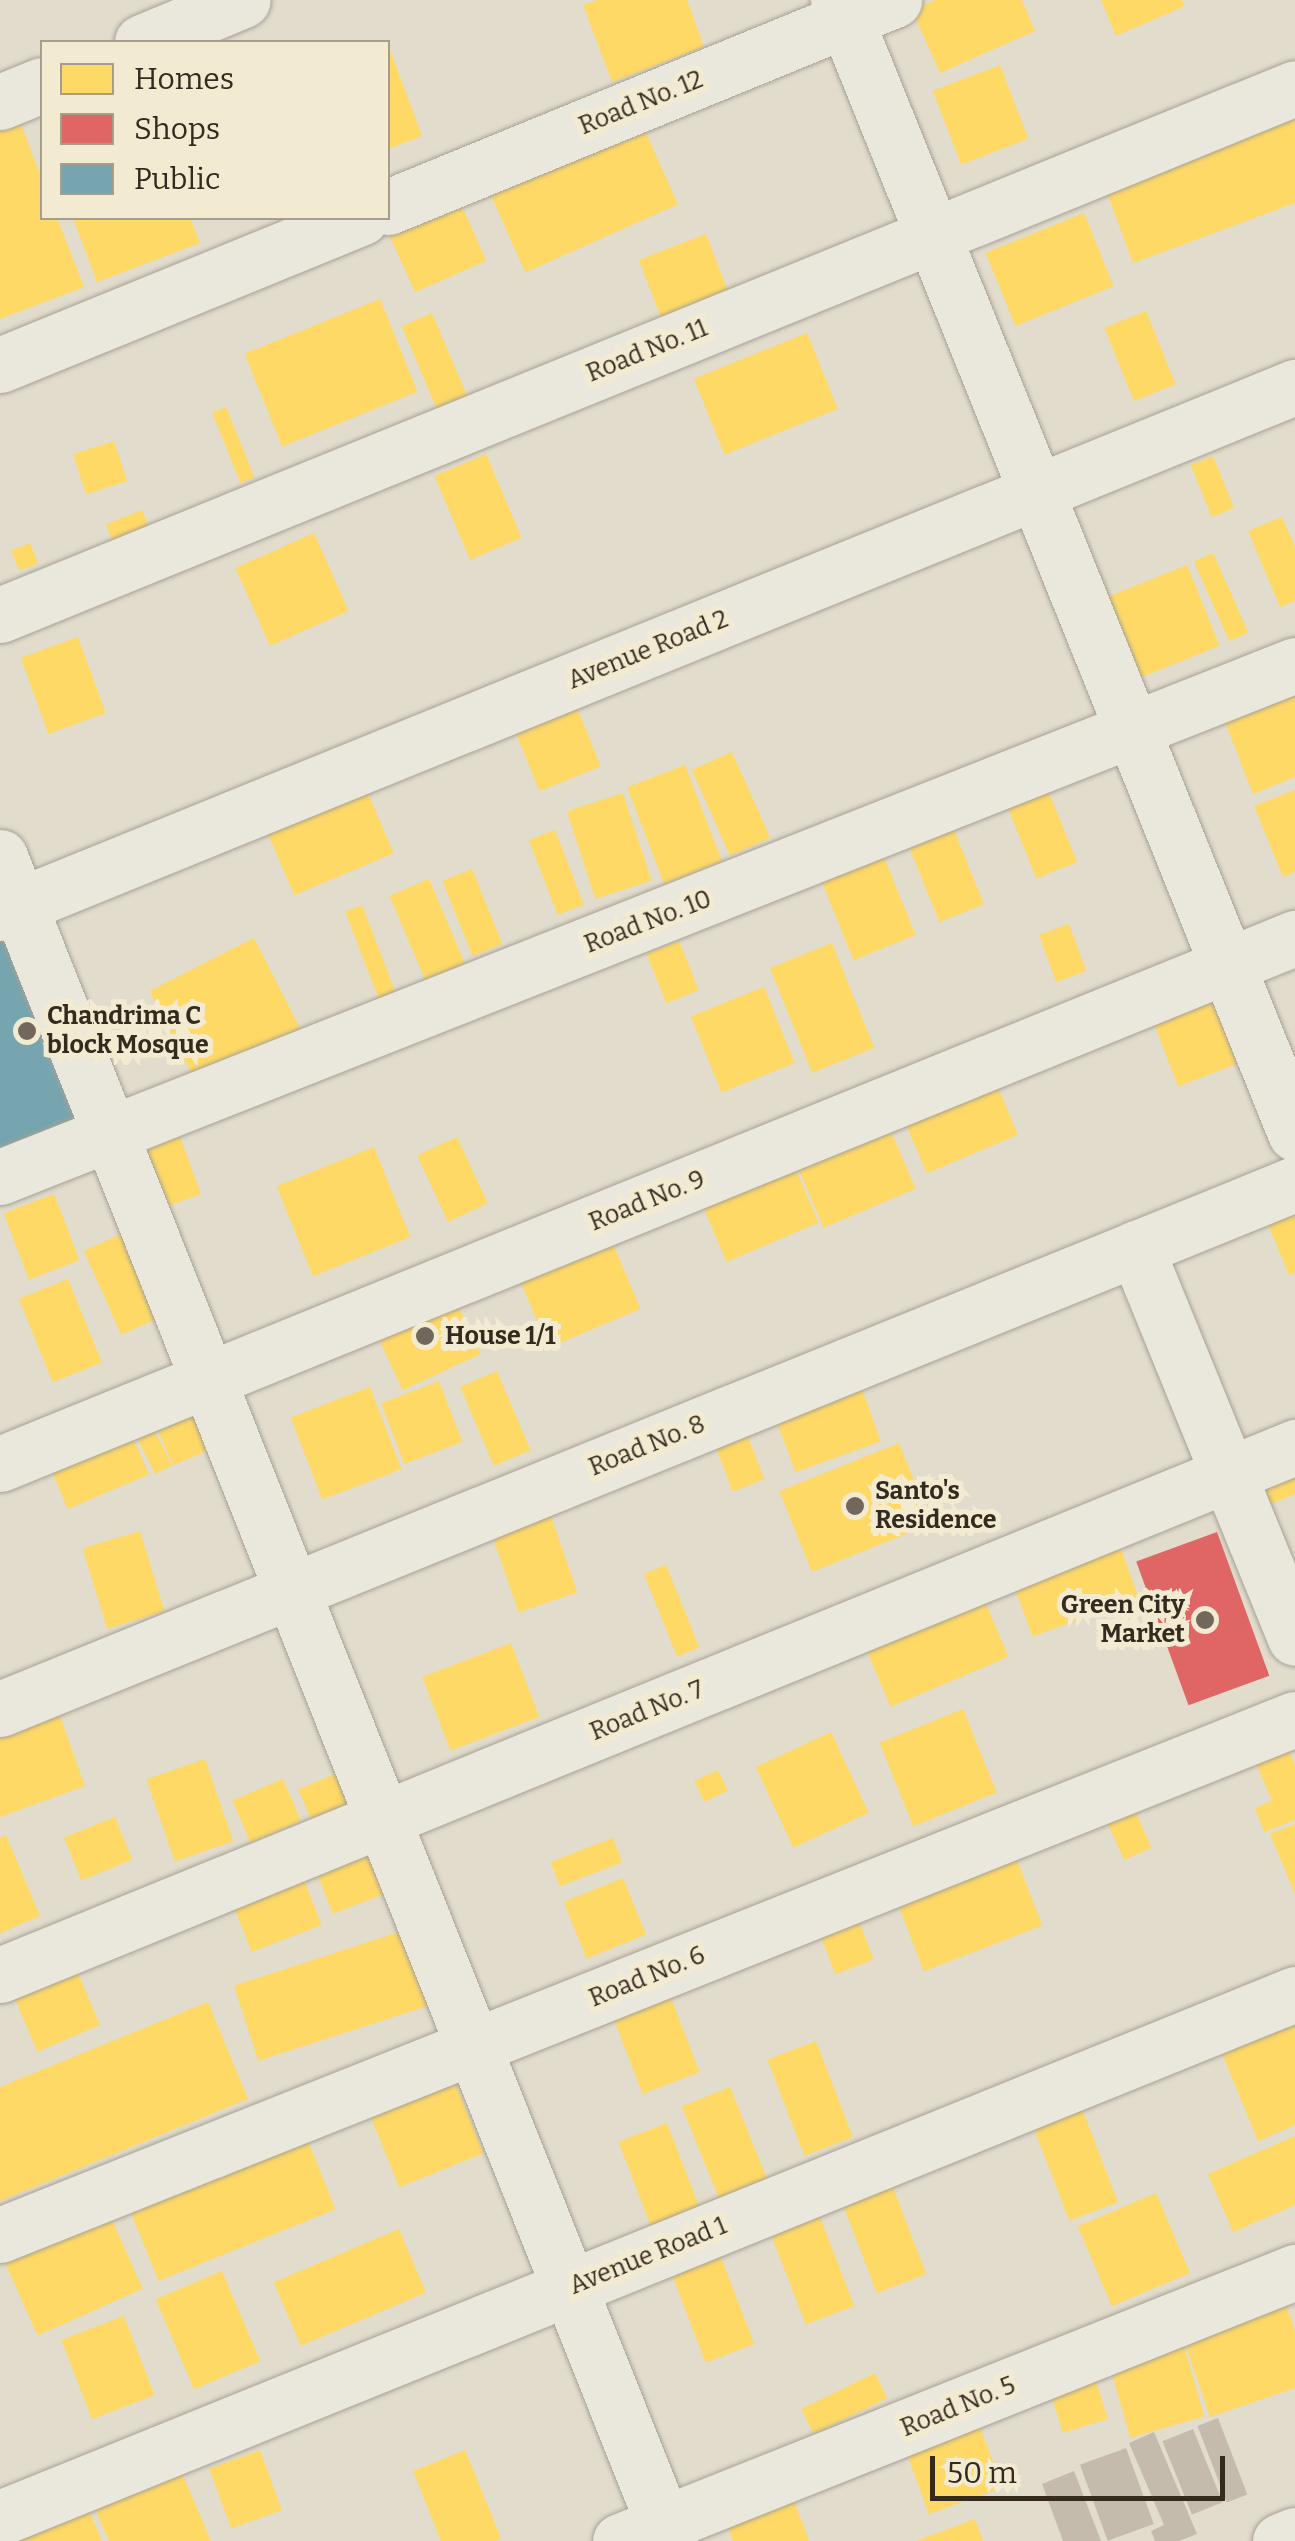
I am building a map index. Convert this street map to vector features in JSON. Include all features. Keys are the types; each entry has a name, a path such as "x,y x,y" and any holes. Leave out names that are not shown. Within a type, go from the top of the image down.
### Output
{"street":[{"path":"147,40 243,0"},
{"path":"859,7 932,235 1295,1133"},
{"name":"Road No. 12","path":"390,206 859,7"},
{"path":"0,102 40,85"},
{"name":"Road No. 11","path":"0,615 1295,88"},
{"path":"0,365 356,220"},
{"name":"Avenue Road 2","path":"6,892 1036,492 1295,387"},
{"name":"Road No. 10","path":"0,1177 1295,666"},
{"path":"6,892 110,1133 570,2288 651,2535"},
{"name":"Road No. 9","path":"0,1464 1295,938"},
{"name":"Road No. 8","path":"0,1709 1295,1184"},
{"path":"1136,1248 1295,1638"},
{"name":"Road No. 7","path":"0,1975 1295,1447"},
{"name":"Road No. 6","path":"0,2235 1295,1719"},
{"name":"Avenue Road 1","path":"0,2518 1295,1994"},
{"name":"Road No. 5","path":"651,2535 1295,2272"},
{"path":"1280,2541 1295,2535"}],"building: Homes":[{"path":"597,0 687,0 704,47 612,82 583,5"},
{"path":"935,0 1022,0 1035,31 940,73 912,10"},
{"path":"1101,0 1182,0 1185,6 1116,36"},
{"path":"390,49 422,136 390,148"},
{"path":"1000,65 1028,139 961,165 933,91"},
{"path":"1295,102 1295,203 1133,263 1100,174"},
{"path":"638,115 678,205 525,272 485,183"},
{"path":"19,119 40,175 40,220 58,220 84,287 0,319 0,126"},
{"path":"461,204 486,261 415,292 390,236"},
{"path":"1084,213 1114,286 1015,326 986,253"},
{"path":"74,220 191,220 200,243 97,282"},
{"path":"706,234 734,308 667,334 639,260"},
{"path":"380,299 417,392 282,446 245,354"},
{"path":"1146,311 1176,384 1134,401 1104,328"},
{"path":"432,313 467,396 437,409 402,326"},
{"path":"807,333 838,409 725,455 694,379"},
{"path":"226,407 254,477 241,483 212,413"},
{"path":"114,441 127,481 86,494 73,454"},
{"path":"486,454 522,538 470,560 434,476"},
{"path":"1213,456 1234,508 1212,517 1191,465"},
{"path":"142,510 151,532 115,547 106,525"},
{"path":"1282,517 1295,547 1295,601 1280,607 1248,531"},
{"path":"314,533 349,611 270,646 235,568"},
{"path":"30,543 38,564 19,571 11,550"},
{"path":"1213,553 1248,632 1229,641 1194,562"},
{"path":"1187,565 1220,646 1141,678 1108,597"},
{"path":"78,637 106,713 48,734 21,658"},
{"path":"567,683 601,766 540,791 506,708"},
{"path":"1295,694 1295,777 1253,794 1225,722"},
{"path":"732,752 770,838 730,856 692,770"},
{"path":"685,765 722,861 664,883 627,787"},
{"path":"360,774 394,853 294,895 261,816"},
{"path":"1046,785 1077,862 1036,878 1005,801"},
{"path":"1295,790 1295,872 1283,877 1254,806"},
{"path":"623,793 651,880 595,899 567,811"},
{"path":"555,830 584,905 558,915 529,840"},
{"path":"954,830 984,904 939,922 909,848"},
{"path":"880,847 916,935 853,960 818,872"},
{"path":"472,869 502,944 473,956 442,881"},
{"path":"429,879 467,969 428,986 389,896"},
{"path":"362,905 396,993 379,999 345,911"},
{"path":"1069,924 1086,971 1056,982 1039,935"},
{"path":"254,938 301,1030 197,1083 150,991"},
{"path":"679,941 699,990 666,1003 647,954"},
{"path":"832,943 874,1048 812,1073 770,968"},
{"path":"1206,975 1240,1063 1178,1086 1144,999"},
{"path":"764,987 795,1063 721,1093 691,1017"},
{"path":"982,1050 1018,1135 927,1173 891,1089"},
{"path":"880,1105 916,1189 824,1228 788,1144"},
{"path":"179,1134 201,1194 153,1212 131,1151"},
{"path":"457,1137 488,1203 448,1222 417,1156"},
{"path":"783,1139 819,1223 727,1262 691,1178"},
{"path":"374,1147 410,1237 313,1276 277,1186"},
{"path":"54,1194 79,1260 29,1280 4,1213"},
{"path":"1288,1202 1295,1217 1295,1273 1289,1275 1263,1212"},
{"path":"146,1223 183,1307 121,1335 84,1251"},
{"path":"605,1225 641,1309 549,1348 513,1264"},
{"path":"68,1279 102,1362 53,1382 19,1299"},
{"name":"House 1/1","path":"449,1286 481,1354 403,1390 371,1322"},
{"path":"205,1369 235,1439 173,1465 143,1395"},
{"path":"497,1371 531,1450 494,1466 460,1387"},
{"path":"439,1381 462,1442 404,1464 381,1403"},
{"path":"859,1381 881,1441 795,1472 773,1412"},
{"path":"370,1387 402,1469 322,1500 291,1417"},
{"path":"145,1412 172,1465 155,1474 128,1421"},
{"path":"127,1423 149,1475 68,1509 46,1457"},
{"path":"744,1426 764,1479 733,1491 712,1438"},
{"name":"Santo's Residence","path":"899,1443 932,1524 812,1572 779,1491"},
{"path":"1295,1475 1295,1494 1266,1506 1255,1478"},
{"path":"549,1510 577,1592 519,1612 490,1530"},
{"path":"1110,1519 1139,1598 1033,1637 1004,1558"},
{"path":"140,1531 165,1611 107,1629 83,1549"},
{"path":"666,1565 699,1648 677,1657 644,1574"},
{"path":"978,1585 1008,1657 891,1707 860,1635"},
{"path":"511,1643 539,1717 451,1751 422,1677"},
{"path":"56,1705 85,1786 0,1817 0,1726"},
{"path":"963,1709 997,1792 913,1826 880,1743"},
{"path":"1278,1724 1295,1765 1295,1820 1264,1832 1255,1808 1272,1801 1245,1737"},
{"path":"831,1732 869,1813 793,1848 756,1767"},
{"path":"205,1759 233,1841 175,1861 146,1779"},
{"path":"349,1768 367,1810 316,1832 298,1789"},
{"path":"718,1770 728,1791 704,1802 694,1781"},
{"path":"283,1779 301,1821 250,1843 232,1800"},
{"path":"1132,1804 1152,1848 1124,1860 1105,1816"},
{"path":"394,1811 421,1880 333,1914 306,1845"},
{"path":"115,1817 132,1860 81,1880 64,1838"},
{"path":"1295,1824 1295,1894 1270,1834"},
{"path":"6,1835 40,1916 0,1933 0,1838"},
{"path":"613,1838 622,1862 560,1886 550,1862"},
{"path":"290,1843 322,1925 252,1952 220,1870"},
{"path":"1014,1852 1042,1926 924,1971 895,1898"},
{"path":"623,1878 646,1935 587,1959 564,1902"},
{"path":"850,1898 874,1960 835,1974 812,1913"},
{"path":"427,1923 451,1998 258,2061 234,1986"},
{"path":"66,1945 100,2025 37,2052 3,1972"},
{"path":"668,1990 700,2072 643,2094 611,2012"},
{"path":"208,2002 248,2099 0,2201 0,2087"},
{"path":"1295,2015 1295,2125 1258,2141 1219,2046"},
{"path":"816,2041 853,2137 804,2156 767,2060"},
{"path":"454,2080 484,2153 399,2187 370,2114"},
{"path":"730,2087 769,2182 720,2202 682,2106"},
{"path":"1081,2106 1118,2202 1069,2221 1032,2125"},
{"path":"667,2123 704,2220 656,2239 618,2142"},
{"path":"306,2136 336,2209 159,2281 129,2208"},
{"path":"1295,2136 1295,2205 1233,2232 1208,2174"},
{"path":"889,2177 926,2274 877,2293 840,2196"},
{"path":"1156,2193 1190,2273 1112,2306 1078,2226"},
{"path":"817,2209 854,2306 806,2325 768,2228"},
{"path":"108,2211 143,2289 38,2335 3,2258"},
{"path":"399,2229 426,2293 301,2346 274,2282"},
{"path":"717,2247 754,2344 706,2363 668,2266"},
{"path":"222,2271 260,2361 194,2389 156,2299"},
{"path":"1278,2281 1295,2331 1295,2388 1210,2417 1183,2337"},
{"path":"124,2316 154,2395 92,2419 61,2340"},
{"path":"1179,2328 1204,2416 1130,2438 1105,2349"},
{"path":"1087,2351 1108,2419 1063,2433 1042,2365"},
{"path":"875,2373 887,2398 814,2434 801,2409"},
{"path":"971,2402 1002,2488 929,2514 898,2429"},
{"path":"260,2450 282,2510 231,2529 209,2468"},
{"path":"465,2450 501,2538 494,2541 441,2541 413,2471"},
{"path":"179,2466 211,2541 109,2541 92,2502"},
{"path":"84,2498 102,2541 0,2541"},
{"path":"793,2498 809,2541 733,2541 726,2522"},
{"path":"975,2519 983,2541 916,2541"}],"building: Shops":[{"name":"Green City Market","path":"1217,1532 1269,1676 1189,1705 1136,1561"}],"building: Public":[{"name":"Chandrima C block Mosque","path":"11,932 95,1125 0,1163 0,937"}],"building: Other":[{"path":"1218,2418 1247,2495 1227,2502 1197,2426"},
{"path":"1193,2429 1223,2502 1192,2515 1162,2441"},
{"path":"1154,2432 1197,2534 1179,2541 1155,2541 1151,2531 1164,2525 1129,2443"},
{"path":"1126,2448 1154,2524 1108,2541 1080,2465"},
{"path":"1074,2471 1101,2541 1063,2541 1042,2484"}],"place":[{"name":"Chandrima C block Mosque","path":"27,1031"},
{"name":"House 1/1","path":"425,1336"},
{"name":"Santo's Residence","path":"855,1506"},
{"name":"Green City Market","path":"1205,1620"}]}
